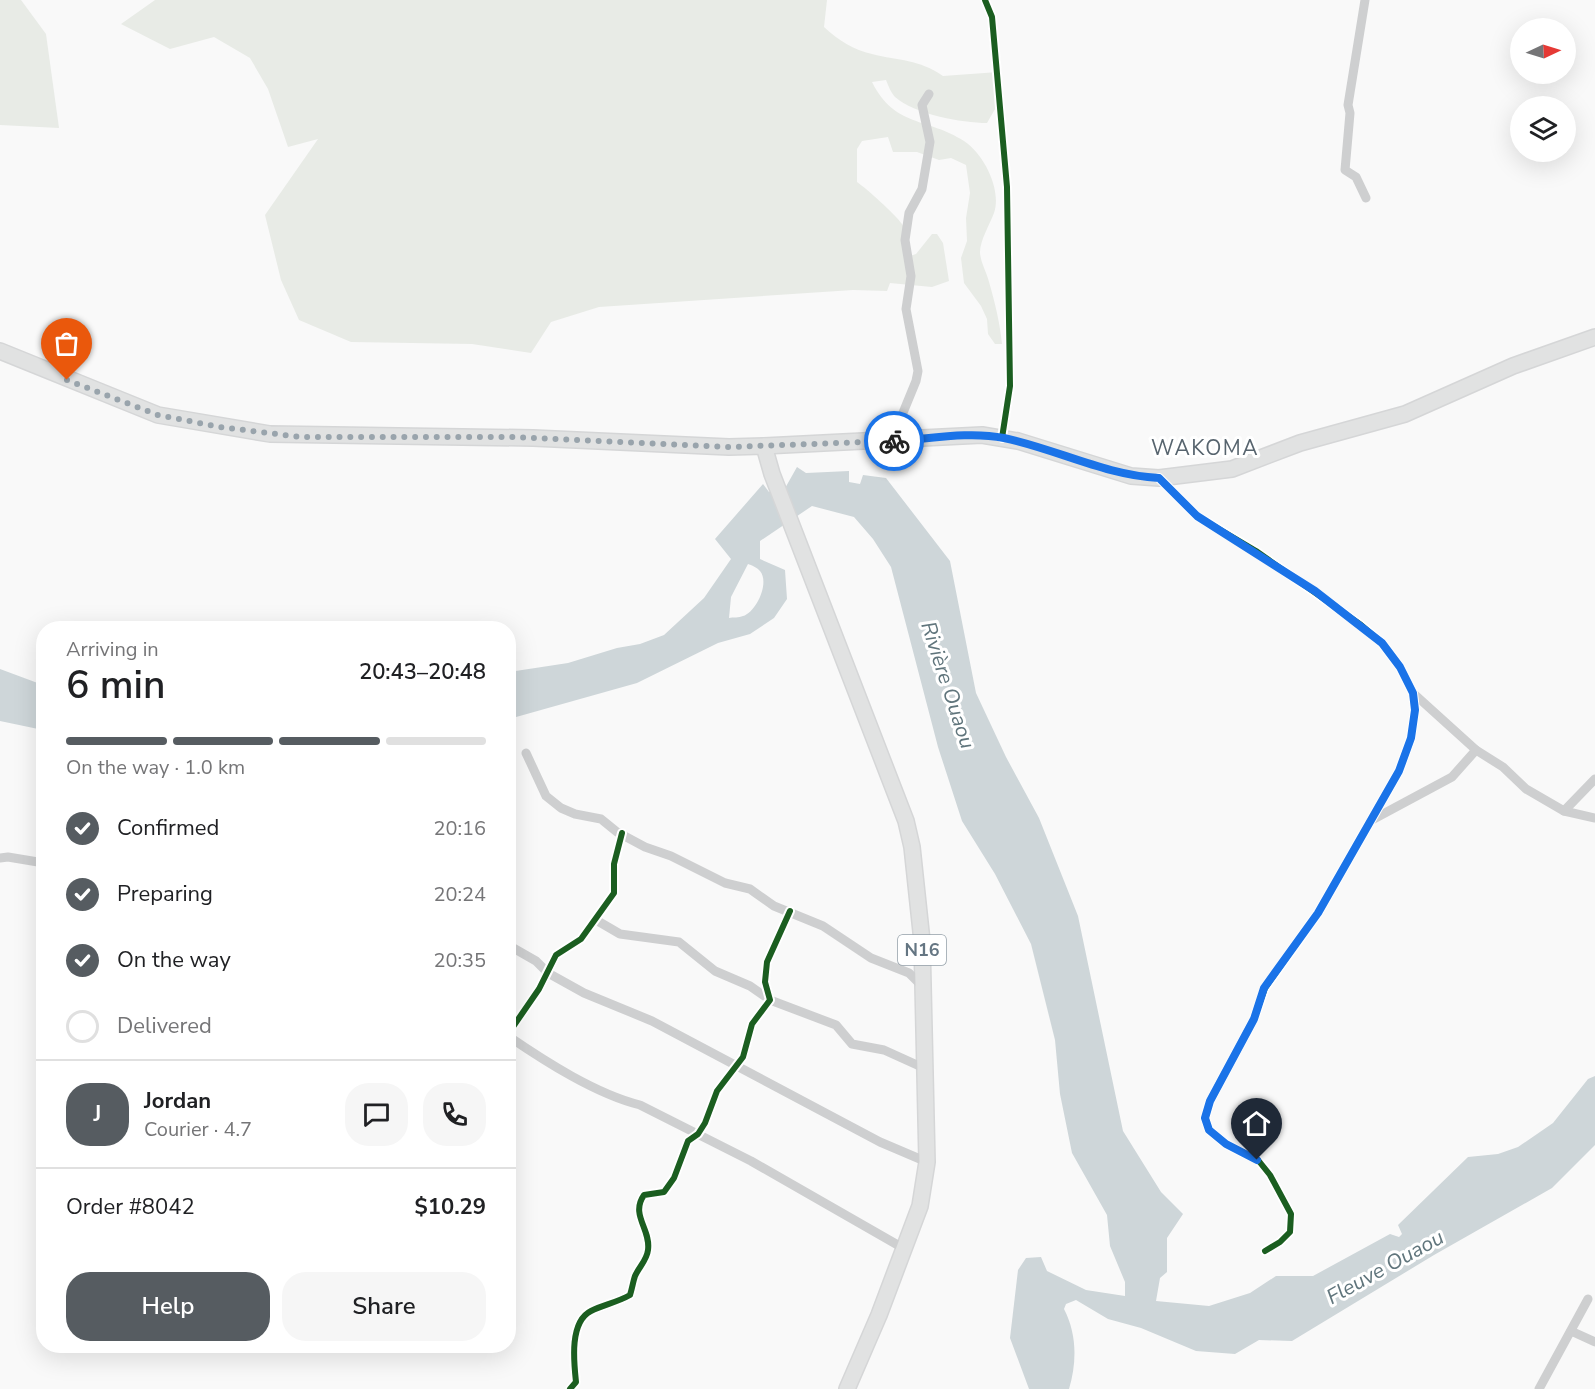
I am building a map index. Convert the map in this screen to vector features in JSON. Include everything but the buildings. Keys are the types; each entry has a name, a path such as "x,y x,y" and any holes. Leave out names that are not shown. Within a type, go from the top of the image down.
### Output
{"main road":[{"path":"0,351 158,415 270,434 300,437 499,437 729,447 891,442 982,435 1002,438 1131,476 1159,478 1232,469 1300,443 1405,414 1513,366 1595,337"},
{"name":"N16","path":"764,446 772,474 906,821 914,858 924,988 927,1162 920,1206 879,1315 847,1389"}],"street":[{"path":"985,0 992,18 1007,187 1011,386 1002,438"},
{"path":"1365,0 1348,105 1350,113 1345,170 1356,177 1366,198"},
{"path":"891,442 918,371 906,309 911,276 905,240 909,213 922,189 930,142 922,105 929,93"},
{"path":"1159,478 1197,516 1256,551 1361,625 1382,643 1400,667 1413,693 1415,710 1411,738 1399,771 1318,913 1264,988 1254,1019 1210,1101 1205,1118 1209,1130 1217,1137 1257,1160 1270,1175 1290,1214 1290,1232 1280,1242 1265,1251"},
{"path":"1413,693 1476,750 1503,767 1526,789 1564,811 1595,818"},
{"path":"1370,821 1452,777 1476,750"},
{"path":"526,753 546,796 561,808 575,814 601,819 645,848 671,856 725,883 750,889 774,906 823,926 871,957 909,973 924,988"},
{"path":"1564,811 1595,779"},
{"path":"516,1023 548,973 556,955 581,939 614,893 614,864 622,833"},
{"path":"0,858 8,857 36,862"},
{"path":"770,1000 765,982 767,962 790,911"},
{"path":"596,920 620,934 679,942 715,970 750,986 770,1000 836,1025 852,1044 884,1050 926,1069"},
{"path":"516,950 536,961 548,973 584,993 652,1021 880,1142 927,1162"},
{"path":"570,1389 576,1382 573,1358 578,1326 588,1312 630,1295 635,1276 648,1252 648,1242 639,1219 638,1204 644,1195 663,1192 674,1178 688,1142 698,1134 717,1091 737,1068 752,1024 770,1000"},
{"path":"516,1041 534,1054 621,1100 640,1105 787,1180 903,1248"},
{"path":"1539,1389 1588,1299"},
{"path":"1571,1331 1595,1342"}],"shaded area":[{"path":"0,0 21,0 46,34 59,128 0,125"},
{"path":"155,0 827,0 824,27 859,50 917,63 943,76 998,72 995,109 987,123 926,113 895,97 886,80 872,82 881,97 901,115 950,133 964,141 978,154 990,173 996,194 996,204 980,252 995,305 1002,344 995,344 988,334 987,319 981,306 964,283 961,258 967,241 966,218 970,193 966,165 951,158 939,160 917,152 893,152 888,137 862,141 857,149 857,182 902,224 907,235 910,256 916,254 932,234 937,234 943,243 949,281 932,287 890,283 887,291 853,290 599,307 551,322 531,353 472,344 351,342 299,320 281,280 265,215 318,139 288,147 268,89 250,58 214,37 170,49 121,24"}],"water":[{"path":"797,467 806,473 849,471 849,482 860,484 863,475 886,478 950,561 976,693 1006,757 1039,818 1078,916 1123,1131 1161,1192 1183,1214 1167,1238 1167,1272 1160,1278 1156,1301 1209,1306 1250,1293 1276,1276 1313,1276 1390,1234 1399,1237 1402,1234 1398,1225 1468,1157 1498,1154 1518,1147 1553,1123 1588,1079 1595,1076 1595,1145 1552,1188 1434,1255 1292,1341 1259,1340 1235,1354 1196,1351 1141,1328 1108,1319 1076,1300 1066,1304 1064,1309 1071,1328 1074,1348 1069,1389 1029,1389 1010,1338 1018,1270 1026,1258 1041,1257 1047,1271 1086,1290 1125,1296 1125,1282 1110,1246 1107,1215 1072,1153 1060,1094 1055,1040 1031,944 995,874 962,821 938,747 891,567 873,539 854,517 812,506 760,541 760,559 785,570 787,599 774,618 750,634 718,643 637,683 516,717 516,671 568,663 617,648 640,644 664,635 704,598 731,559 715,539 763,484 769,492 784,490","holes":["748,564 763,576 762,589 757,603 753,609 741,617 729,618 731,597"]},
{"path":"0,669 36,682 36,729 0,721"}],"cycle path":[{"path":"985,0 992,17 1007,187 1010,386 1002,438"},
{"path":"1159,478 1197,516 1256,551 1361,625 1382,643 1400,667 1413,693 1415,710 1411,738 1399,771 1318,913 1265,988 1254,1019 1210,1101 1205,1118 1209,1130 1226,1144 1258,1160 1270,1175 1291,1214 1290,1232 1280,1242 1265,1251"},
{"path":"516,1022 539,989 556,955 581,939 614,893 614,864 622,833"},
{"path":"570,1389 576,1382 574,1344 579,1324 591,1311 630,1295 635,1276 646,1257 648,1242 640,1216 640,1202 644,1195 664,1192 674,1178 688,1141 698,1134 705,1123 717,1091 743,1057 752,1024 770,1000 765,982 767,962 790,911"}],"way so far":[{"path":"67,380 158,415 220,427 300,437 430,435 729,447 894,441"}],"district":[{"name":"WAKOMA","path":"1205,448"}],"route":[{"path":"894,441 982,435 1018,441 1131,476 1159,478 1197,516 1256,551 1361,625 1382,643 1400,667 1413,693 1415,710 1411,738 1399,771 1318,913 1264,988 1254,1019 1210,1101 1205,1118 1209,1130 1226,1144 1257,1160"}],"water label":[{"name":"Rivière Ouaou","path":"948,685"},
{"name":"Fleuve Ouaou","path":"1385,1267"}]}
